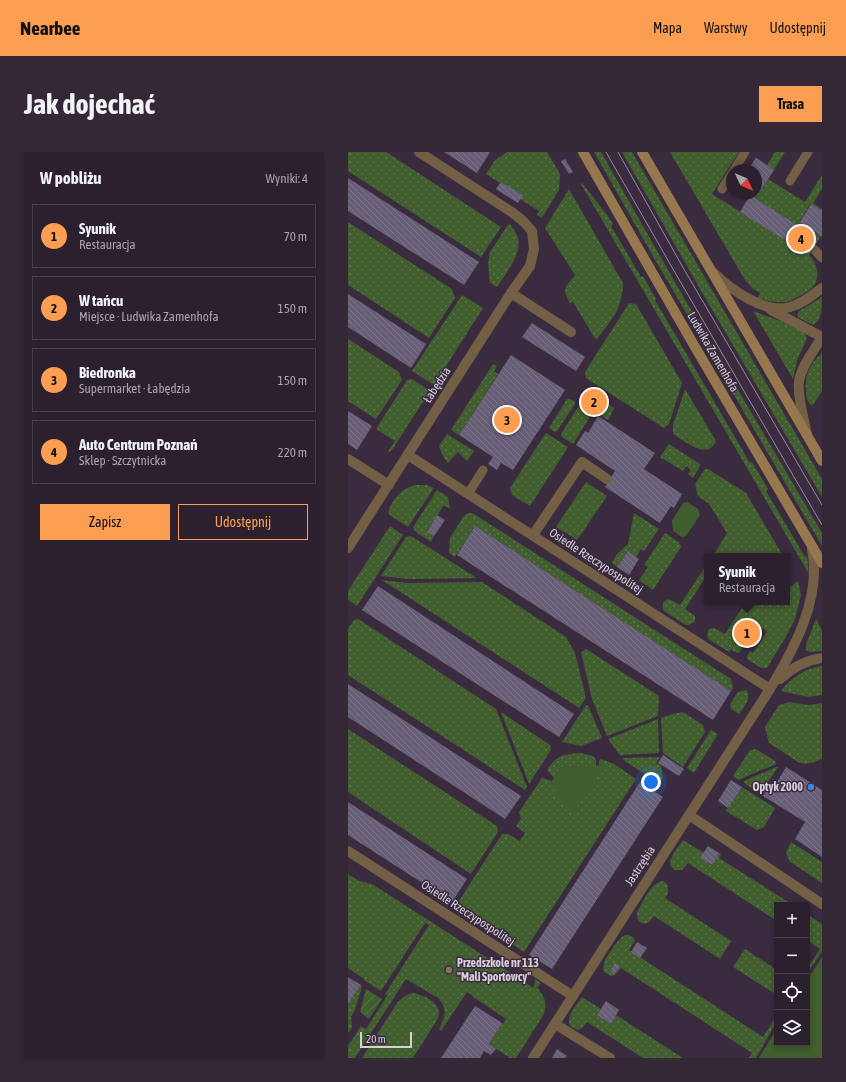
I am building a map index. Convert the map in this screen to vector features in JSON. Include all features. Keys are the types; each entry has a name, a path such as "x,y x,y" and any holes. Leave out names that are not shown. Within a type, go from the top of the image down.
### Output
{"main road":[{"name":"Ludwika Zamenhofa","path":"583,152 695,347 822,563"},
{"path":"642,152 822,461"}],"street":[{"name":"Łabędzia","path":"348,548 511,293 530,266 534,249 532,231 513,213 419,152"},
{"path":"711,270 722,281 737,292 822,337 805,366 799,381 808,436"},
{"path":"758,303 782,309 791,307 800,303 822,288"},
{"path":"511,293 571,332"},
{"name":"Osiedle Rzeczypospolitej","path":"408,455 770,689"},
{"path":"348,459 389,485"},
{"path":"533,536 582,462 607,479"},
{"name":"Jastrzębia","path":"533,1058 800,640 813,604 816,588 814,555 809,541"},
{"name":"Jastrzębia","path":"770,689 792,669 804,662 822,658"},
{"path":"689,815 822,904"},
{"name":"Osiedle Rzeczypospolitej","path":"348,851 573,996"},
{"path":"555,1024 610,1058"}],"lane":[{"path":"738,164 745,152"},
{"path":"790,181 808,152"},
{"path":"722,189 726,183"},
{"path":"814,248 822,258"},
{"path":"468,494 483,470"}],"green space":[{"path":"348,152 386,152 501,227 481,257 348,171"},
{"path":"507,152 547,152 560,174 559,190 543,216 541,217 537,215 539,211 520,199 522,195 486,174 495,160"},
{"path":"594,152 601,152 680,291 822,533 822,546 654,258"},
{"path":"622,152 632,152 822,479 822,497 703,294"},
{"path":"670,152 739,152 731,164 726,164 726,172 712,194 809,255 812,258 817,270 817,279 813,287 794,299 786,302 772,302 758,298 760,293 753,289 745,280"},
{"path":"775,152 785,152 768,179 805,202 822,175 822,189 813,203 822,209 822,211 810,204 800,221 822,235 819,239 757,200 762,200 762,164 752,164 756,158 767,165"},
{"path":"582,183 613,224 611,226 641,277 643,276 656,299 655,300 750,463 752,462 768,489 766,491 805,557 807,556 809,574 581,184"},
{"path":"569,189 623,283 619,305 608,324 596,340 573,302 570,303 567,298 565,291 567,285 575,275 545,228"},
{"path":"348,222 452,289 455,298 429,338 348,285"},
{"path":"510,224 517,236 519,244 518,251 512,264 497,287 490,283 488,263 490,252 507,226"},
{"path":"462,295 483,308 434,385 412,371"},
{"path":"822,297 821,313 816,323 813,325 797,316 799,311"},
{"path":"629,303 636,304 682,383 669,424 664,428 586,378 585,372"},
{"path":"753,311 780,321 803,332 806,335 806,341 797,360 793,379"},
{"path":"348,339 399,372 402,380 376,419 348,401"},
{"path":"822,353 822,391 812,406 808,402 806,394 806,380 811,365"},
{"path":"493,364 497,366 494,371 498,374 459,435 451,430"},
{"path":"412,379 430,391 394,447 387,453 395,441 376,429 407,380"},
{"path":"685,389 716,441 712,447 707,449 696,448 673,434 673,425"},
{"path":"590,393 614,408 608,420 583,404 584,397"},
{"path":"567,399 574,401 575,404 555,432 549,428"},
{"path":"578,407 581,407 591,413 591,415 573,444 562,437 561,434"},
{"path":"546,433 568,447 530,506 512,495 510,488"},
{"path":"447,434 474,451 467,461 458,452 448,463 444,458 439,446"},
{"path":"669,444 700,464 693,478 688,474 691,470 686,466 683,471 660,457"},
{"path":"705,469 708,469 746,493 781,553 715,553 727,533 709,504 698,496 695,484"},
{"path":"586,482 607,496 577,540 556,527"},
{"path":"416,485 427,485 434,488 408,527 391,516 389,511 393,502 402,491"},
{"path":"437,490 448,497 450,509 444,505 427,531 434,536 431,542 416,532 413,527"},
{"path":"687,502 698,509 700,515 686,536 682,537 673,531 672,521 683,503"},
{"path":"470,513 474,514 731,679 733,688 731,691 475,526 455,557 449,553 450,538 463,517"},
{"path":"634,513 659,529 644,551 641,549 636,557 628,551 617,567 612,563 617,554 628,544"},
{"path":"390,526 403,535 357,606 348,600 348,591"},
{"path":"665,533 679,542 681,547 653,590 639,580 648,567 644,565"},
{"path":"411,536 477,578 408,579 381,576 406,537"},
{"path":"704,569 704,580 685,609 695,616 695,622 686,625 664,611 663,602 668,599 680,605"},
{"path":"382,580 407,583 482,582 566,637 575,653 586,698 579,708"},
{"path":"798,581 801,595 795,619 767,668 761,668 747,659 750,651 753,653 767,632 764,629 742,624 732,636 743,646 740,652 737,653 731,649 729,652 708,639 707,634 709,629 714,628 725,634 744,605 790,605 790,587"},
{"path":"358,619 496,709 527,787 525,790 348,675 348,629 354,620"},
{"path":"816,619 822,630 822,651 810,652 806,650 806,644"},
{"path":"586,649 659,696 658,716 607,736 592,699 581,652"},
{"path":"822,666 822,695 808,697 781,691 799,674"},
{"path":"747,690 748,700 739,714 731,709 730,704 738,692"},
{"path":"789,702 809,705 822,703 822,759 804,764 798,762 769,743 765,727 779,705"},
{"path":"586,705 588,705 602,738 581,746 562,742"},
{"path":"501,712 550,745 551,750 529,784"},
{"path":"683,712 703,725 705,732 683,767 663,753 661,718"},
{"path":"658,719 659,753 620,755 608,739"},
{"path":"348,729 497,826 498,832 471,874 348,792"},
{"path":"711,730 718,734 694,773 687,768"},
{"path":"756,749 775,761 776,764 738,780 733,776 750,750"},
{"path":"581,753 593,756 596,760 596,766 561,767 554,778 547,770 557,758 561,756"},
{"path":"660,757 656,763 661,766 663,777 659,783 622,758"},
{"path":"601,759 614,764 636,779 524,952 455,907 502,834 508,834 520,841 525,833 516,826 521,819 519,812 542,778 552,781 550,784 605,765 599,765 599,761"},
{"path":"606,765 572,815 550,784 561,767"},
{"path":"778,767 763,790 757,792 744,783 744,781"},
{"path":"742,787 775,808 764,827 757,830 726,811"},
{"path":"683,840 704,853 701,858 711,865 719,853 721,854 719,858 788,902 774,902 774,919 688,863 682,870 675,870 672,868 670,862 673,854"},
{"path":"791,842 822,862 822,883 789,861 786,852"},
{"path":"348,874 359,881 372,884 534,988 535,979 541,983 537,988 545,1000 544,1014 516,1058 510,1058 489,1044 506,1019 467,992 441,1031 439,1029 443,1021 444,1009 441,1002 438,998 406,979 355,1058 348,1058 348,1046 361,1026 366,1029 387,996 385,994 429,925 425,923 381,991 348,968"},
{"path":"662,881 668,886 668,894 665,898 731,941 720,959 654,916 650,921 644,924 638,920 637,913 645,898 654,886"},
{"path":"810,916 822,924 822,951 810,969 810,964 820,949 810,942"},
{"path":"628,935 635,940 629,950 763,1037 774,1020 774,1026 756,1058 749,1058 752,1053 621,968 615,975 611,976 604,972 604,964 608,956 622,937"},
{"path":"745,949 774,968 774,993 733,967"},
{"path":"822,957 822,1058 759,1058 774,1033 774,1046 810,1046 810,975"},
{"path":"361,985 362,986 355,1010 351,1017 352,1028 348,1033 348,1004"},
{"path":"366,989 382,999 369,1019 360,1012"},
{"path":"412,993 423,996 433,1002 438,1009 439,1014 437,1020 413,1058 362,1058 397,1003"},
{"path":"582,997 601,1009 597,1015 610,1023 616,1015 683,1058 643,1058 587,1022 583,1027 578,1029 572,1027 569,1024 569,1017"}],"building":[{"path":"444,152 490,152 477,173"},
{"path":"756,158 774,170 762,188 762,164 752,164"},
{"path":"565,159 573,172 569,174 561,161"},
{"path":"348,178 479,262 464,285 348,211"},
{"path":"501,182 523,195 518,203 496,189"},
{"path":"747,200 758,200 819,239 809,255 740,212"},
{"path":"811,204 822,211 822,236 800,222"},
{"path":"348,294 426,344 411,368 348,327"},
{"path":"532,323 585,357 576,371 522,337"},
{"path":"511,355 565,390 513,470 501,463 497,470 488,464 493,457 459,435"},
{"path":"348,411 372,426 357,450 348,444"},
{"path":"598,416 655,453 644,469 682,494 674,508 671,506 660,523 605,487 615,471 576,445 585,431 588,433"},
{"path":"437,515 445,520 434,536 427,532"},
{"path":"475,526 731,691 713,720 457,555"},
{"path":"628,551 639,559 629,575 617,567"},
{"path":"378,586 574,714 559,737 362,610"},
{"path":"742,623 762,629 750,646 746,644 744,647 733,637"},
{"path":"348,684 521,796 505,819 348,717"},
{"path":"663,755 684,769 679,776 658,763"},
{"path":"786,767 822,790 822,857 795,839 805,822 763,796 772,782 776,784"},
{"path":"731,780 742,787 728,808 718,801"},
{"path":"640,782 663,797 552,969 529,955"},
{"path":"348,802 467,879 452,902 348,835"},
{"path":"708,846 719,853 712,865 700,858"},
{"path":"637,942 647,948 640,958 631,952"},
{"path":"615,963 620,966 614,975 610,971"},
{"path":"348,977 361,985 348,1004"},
{"path":"606,1001 619,1010 611,1024 597,1015"},
{"path":"475,1006 502,1023 489,1044 496,1049 491,1055 484,1051 480,1058 441,1058"},
{"path":"557,1049 567,1056 565,1058 552,1058"}],"tram line":[{"path":"606,152 822,525"},
{"path":"618,152 685,271 822,505"}],"place":[{"name":"Auto Centrum Poznań","path":"801,239"},
{"name":"W tańcu","path":"594,402"},
{"name":"Biedronka","path":"507,420"},
{"name":"Syunik","path":"747,633"},
{"name":"Optyk 2000","path":"811,787"},
{"name":"Przedszkole nr 113 \"Mali Sportowcy\"","path":"449,970"}]}
